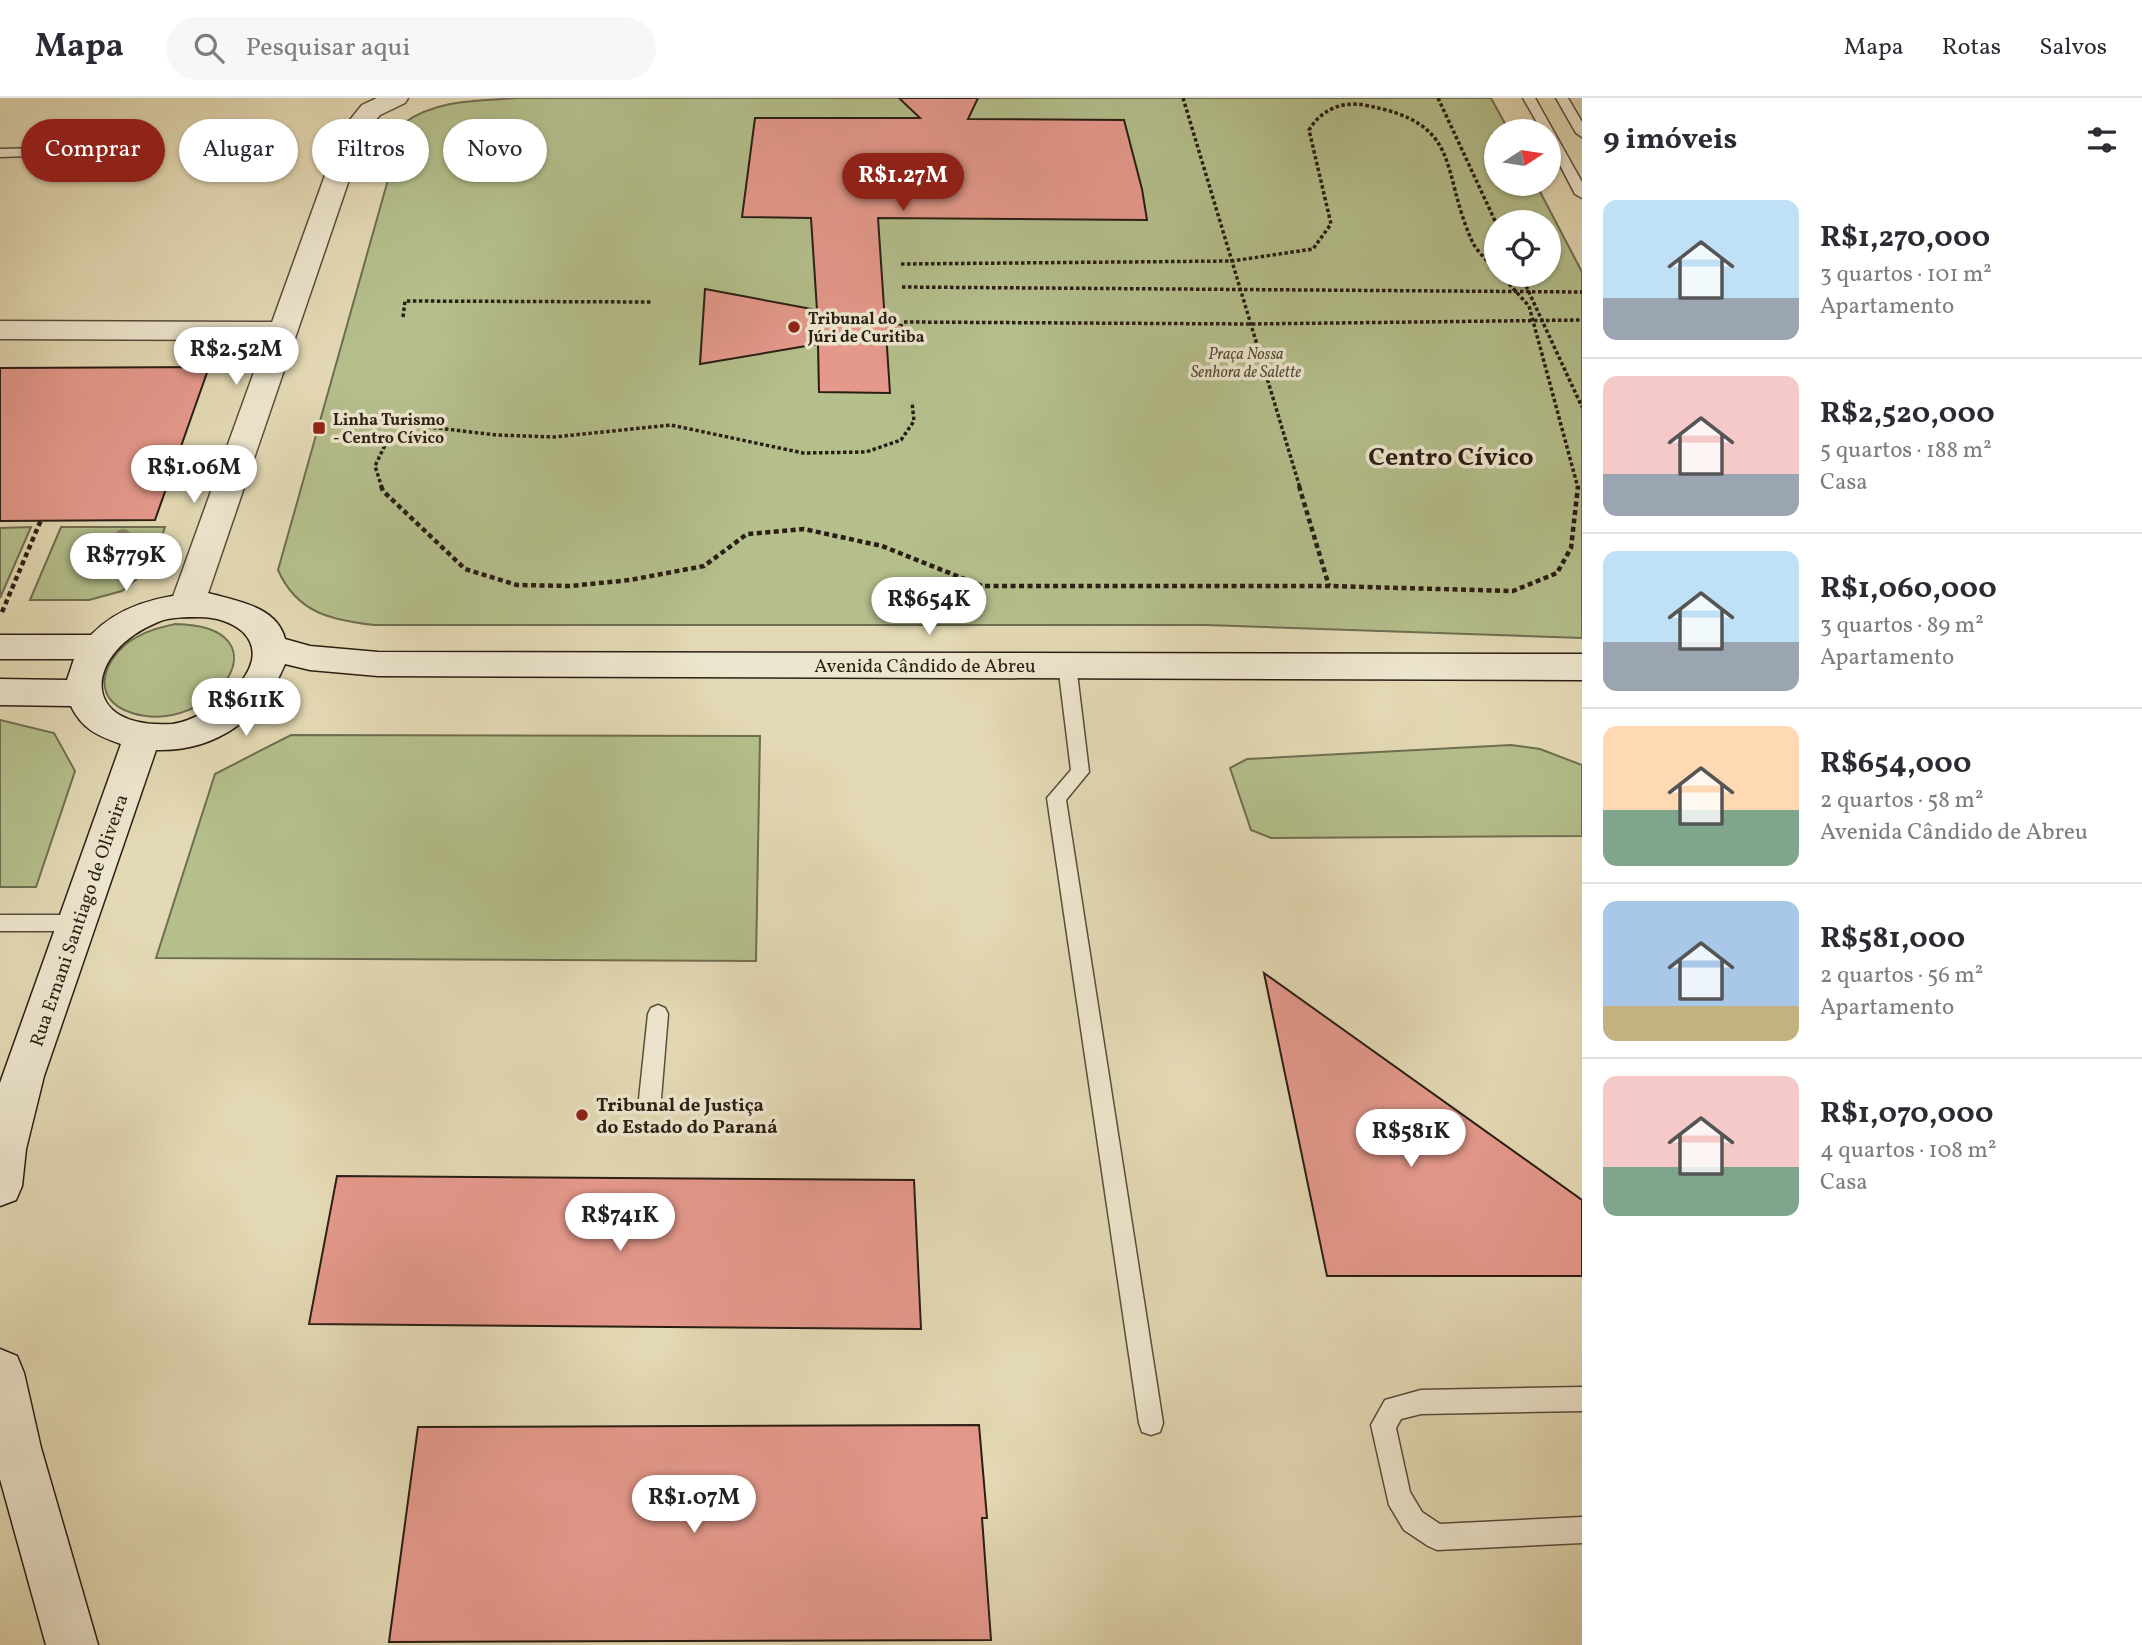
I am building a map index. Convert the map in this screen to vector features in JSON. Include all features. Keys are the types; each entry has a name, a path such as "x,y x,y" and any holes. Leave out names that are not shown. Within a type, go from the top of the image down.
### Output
{"main road":[{"path":"187,605 353,131 360,119 386,99"},
{"path":"0,330 283,331"},
{"path":"187,605 225,607 242,613 260,628 270,648 270,664 263,682 248,701 226,718 200,730 142,737 120,732 102,722 88,709 82,693 84,676 97,647 111,634 146,614 187,605"},
{"path":"0,647 97,647"},
{"name":"Avenida Cândido de Abreu","path":"270,648 310,657 378,664 1576,669"},
{"path":"0,692 82,693"},
{"name":"Rua Ernani Santiago de Oliveira","path":"0,1186 4,1149 23,1076 142,737"},
{"path":"0,1119 23,1076"},
{"path":"0,1373 8,1447 72,1645"}],"lane":[{"path":"1530,98 1541,119"},
{"path":"1562,98 1582,133"},
{"path":"0,153 21,152"},
{"path":"1561,156 1582,194"},
{"path":"1567,167 1582,170"},
{"path":"1067,665 1080,772 1056,798 1151,1423"},
{"path":"0,923 76,923"},
{"path":"650,1099 658,1014"},
{"path":"1582,1399 1421,1402 1394,1409 1383,1425 1398,1496 1413,1521 1437,1537 1582,1530"}],"path":[{"path":"1183,98 1329,586"},
{"path":"1438,98 1490,210"},
{"path":"901,264 1232,261 1313,249 1331,224 1309,130 1315,119 1331,108 1353,104 1381,107 1401,114 1432,131 1447,159 1473,244 1484,256"},
{"path":"902,287 1582,292"},
{"path":"912,402 914,421 901,440 866,452 803,453 671,425 554,437 496,435 412,425 388,439 375,466 383,491 465,569 517,585 570,586 631,580 704,566 747,534 804,529 881,546 982,586 1329,586 1513,591 1557,573 1571,548 1578,484 1529,306 1512,287"},
{"path":"1526,287 1582,407"},
{"path":"403,317 405,301 651,302"},
{"path":"904,322 1250,324 1582,320"},
{"path":"0,617 41,520"}],"green space":[{"name":"Praça Nossa Senhora de Salette","path":"518,98 1491,98 1502,119 1484,119 1484,196 1542,196 1550,210 1484,210 1484,287 1561,287 1561,232 1582,272 1582,638 1206,625 374,625 317,612 295,596 278,570 387,182 429,182 429,119 410,119 430,109 473,101"},
{"path":"31,527 0,598 0,528"},
{"path":"61,527 165,527 152,566 122,591 89,600 30,600"},
{"path":"175,624 210,629 229,642 234,660 227,679 212,696 189,710 162,716 132,713 118,706 109,698 105,688 105,677 115,655 140,635"},
{"path":"0,720 54,733 75,771 36,887 0,887"},
{"path":"291,735 760,736 756,961 156,958 215,774"},
{"path":"1511,745 1540,749 1582,765 1582,836 1271,838 1251,830 1230,768 1247,759"}],"building":[{"path":"899,98 978,98 968,119 1124,120 1147,220 878,218 885,322 902,325 902,329 886,332 890,393 819,392 818,344 700,364 705,289 817,310 811,218 742,217 755,118 920,118"},
{"path":"209,367 155,520 0,521 0,368"},
{"path":"1264,973 1582,1200 1582,1276 1327,1276"},
{"path":"337,1176 914,1180 921,1329 309,1324"},
{"path":"979,1425 987,1518 982,1518 991,1640 389,1642 418,1427"}],"place":[{"name":"Tribunal do Júri de Curitiba","path":"794,327"},
{"name":"Linha Turismo - Centro Cívico","path":"319,428"},
{"name":"Tribunal de Justiça do Estado do Paraná","path":"582,1115"}],"district":[{"name":"Centro Cívico","path":"1451,456"}]}
